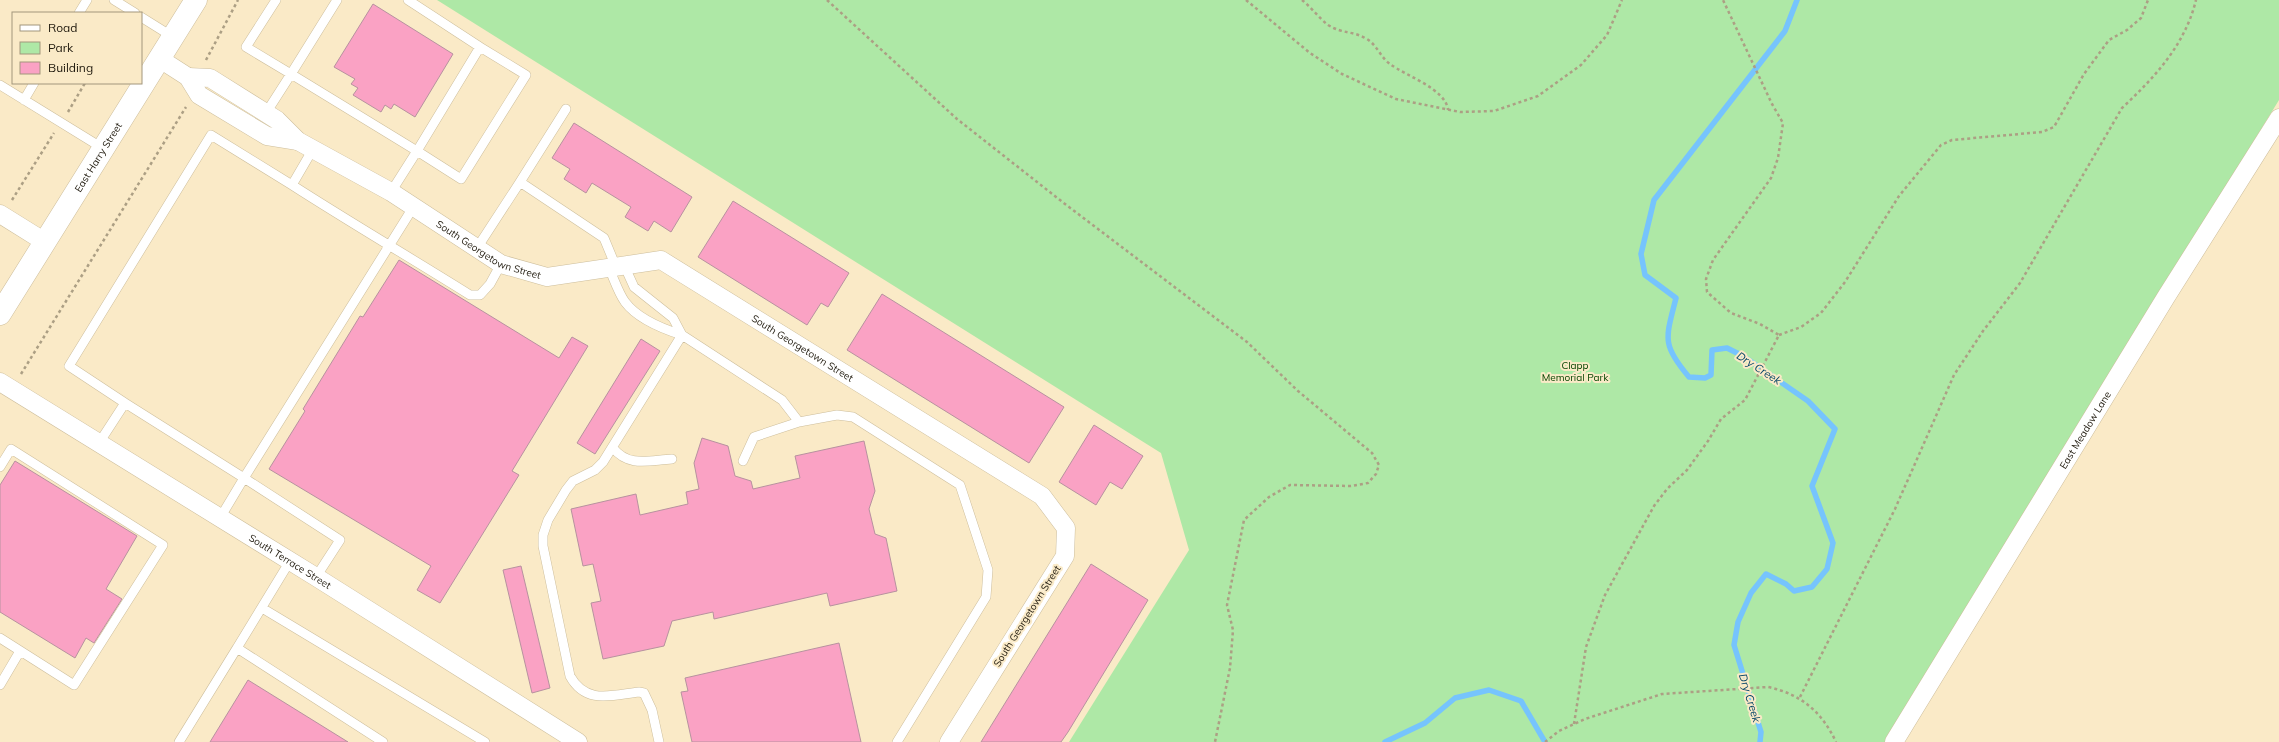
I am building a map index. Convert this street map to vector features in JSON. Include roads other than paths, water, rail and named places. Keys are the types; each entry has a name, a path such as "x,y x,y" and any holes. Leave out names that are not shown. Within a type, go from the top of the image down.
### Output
{"main road":[{"name":"East Harry Street","path":"0,314 196,0"}],"street":[{"name":"South Georgetown Street","path":"160,59 194,80 210,78 277,120 306,145 414,206 501,264 547,277 661,260 1042,496 1066,528 1065,556 949,742"},
{"name":"South Georgetown Street","path":"194,80 199,95 267,136 306,145"},
{"name":"East Meadow Lane","path":"1894,742 2162,304 2279,118"},
{"path":"1,214 45,242"},
{"name":"South Terrace Street","path":"6,386 316,577 578,742"}],"lane":[{"path":"80,12 87,0"},
{"path":"114,0 133,12"},
{"path":"276,0 246,47 461,179 526,75 408,0"},
{"path":"266,113 337,0"},
{"path":"142,18 174,37"},
{"path":"391,192 480,46"},
{"path":"24,100 33,84"},
{"path":"0,85 104,149"},
{"path":"477,248 566,109"},
{"path":"316,577 340,540 69,366 211,135 470,295 480,295 490,284 501,264"},
{"path":"292,185 306,145"},
{"path":"520,182 604,238 616,267 621,296 631,308 665,330 682,335 782,400 799,422"},
{"path":"220,518 414,206"},
{"path":"616,267 634,287 673,318 682,335"},
{"path":"659,742 652,710 644,693 639,692 599,697 580,690 574,684 570,676 543,546 543,535 548,520 573,481 595,470 613,448 682,335"},
{"path":"99,443 125,403"},
{"path":"743,461 754,438 799,422 837,415 853,417 947,475 960,485 985,562 988,583 986,596 897,742"},
{"path":"613,448 623,459 632,462 672,459"},
{"path":"0,467 11,449 163,545 74,685 0,638"},
{"path":"178,742 290,561"},
{"path":"262,608 485,742"},
{"path":"237,648 382,742"},
{"path":"0,685 20,651"}],"waterway":[{"name":"Dry Creek","path":"1760,742 1761,732 1734,645 1738,622 1751,593 1766,574 1786,584 1794,591 1812,587 1827,569 1833,543 1812,486 1835,429 1808,401 1743,356 1727,348 1712,350 1711,375 1705,378 1689,377 1674,356 1668,340 1668,332 1676,298 1645,275 1641,254 1654,200 1785,31 1797,0"},
{"name":"Dry Creek","path":"1385,742 1425,723 1455,698 1489,690 1521,701 1545,742"}],"park label":[{"name":"Clapp Memorial Park","path":"1575,370"}]}
